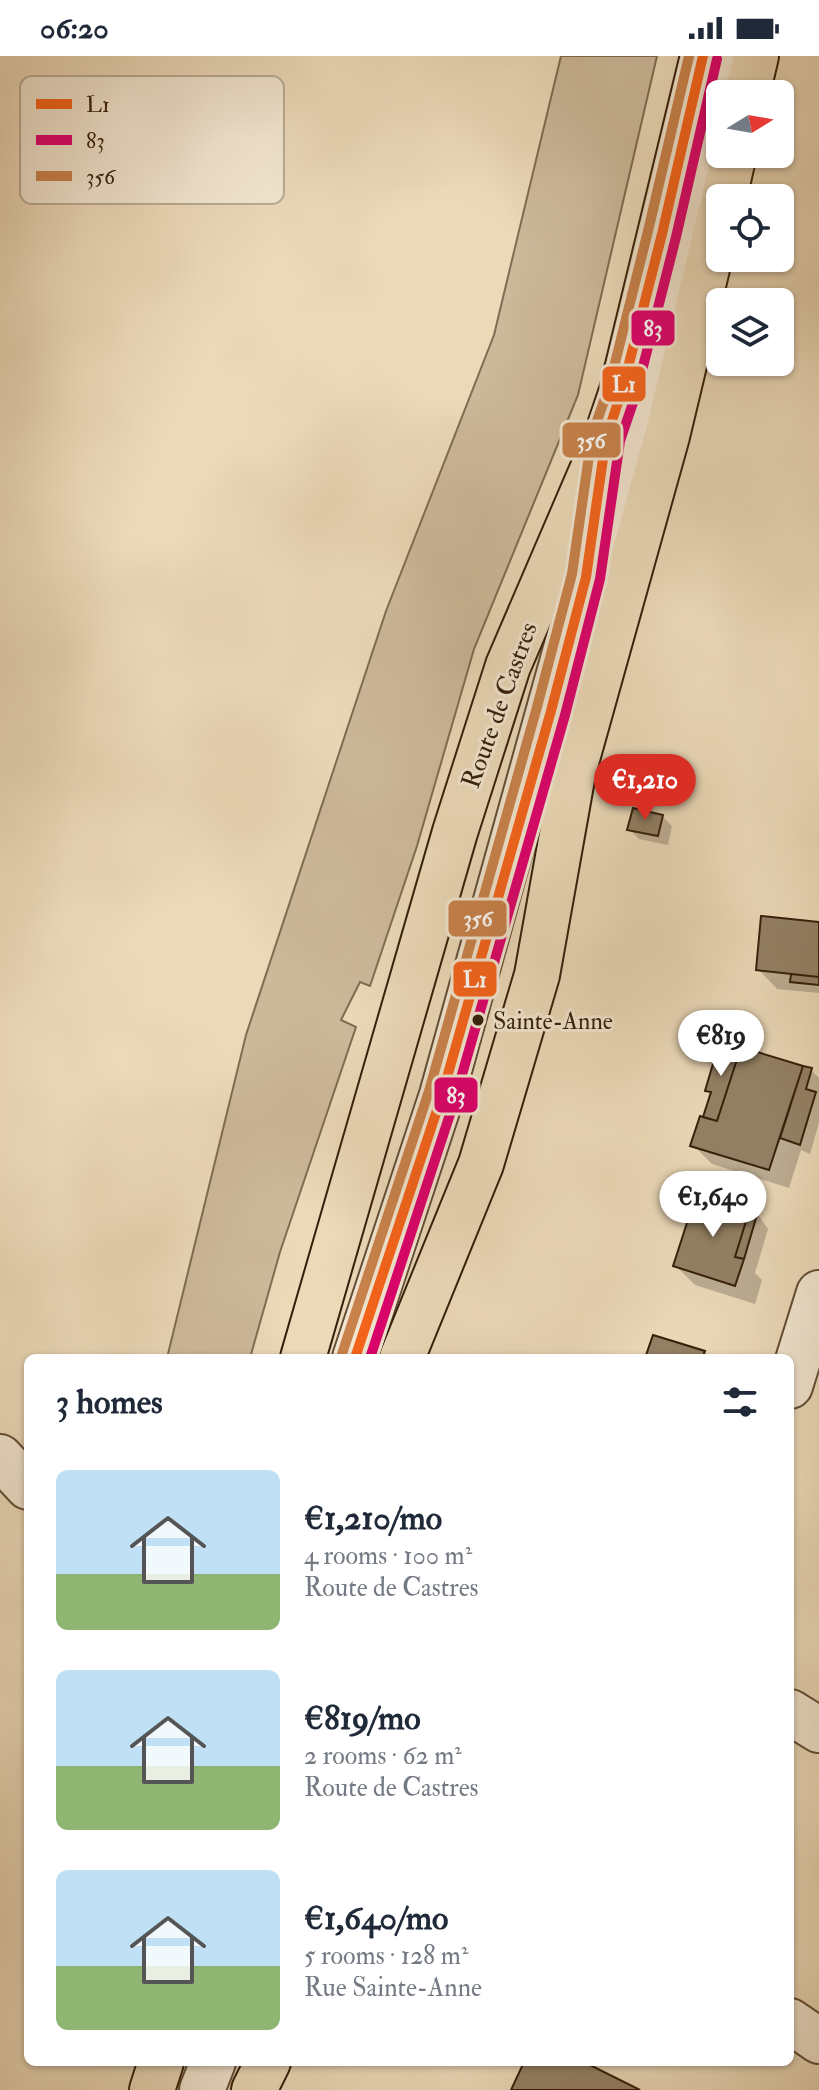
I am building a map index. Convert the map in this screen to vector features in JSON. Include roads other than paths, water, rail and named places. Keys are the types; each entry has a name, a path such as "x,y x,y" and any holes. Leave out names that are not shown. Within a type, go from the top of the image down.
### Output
{"main road":[{"name":"Route de Castres","path":"304,1354 455,832 508,666 606,438 655,262 703,56"},
{"path":"750,80 756,56"},
{"path":"404,1354 481,1164 537,975 573,773 667,436 706,272"},
{"path":"152,2090 160,2066"},
{"path":"254,2090 266,2066"}],"street":[{"path":"724,80 730,56"},
{"path":"356,1354 442,1095 586,577 629,470 706,154"},
{"path":"586,577 606,438"},
{"path":"794,1373 819,1293"},
{"path":"0,1457 24,1483"},
{"path":"794,1714 819,1730"},
{"path":"794,2024 819,2041"},
{"path":"202,2090 211,2066"}],"place":[{"name":"Sainte-Anne","path":"478,1020"}]}
